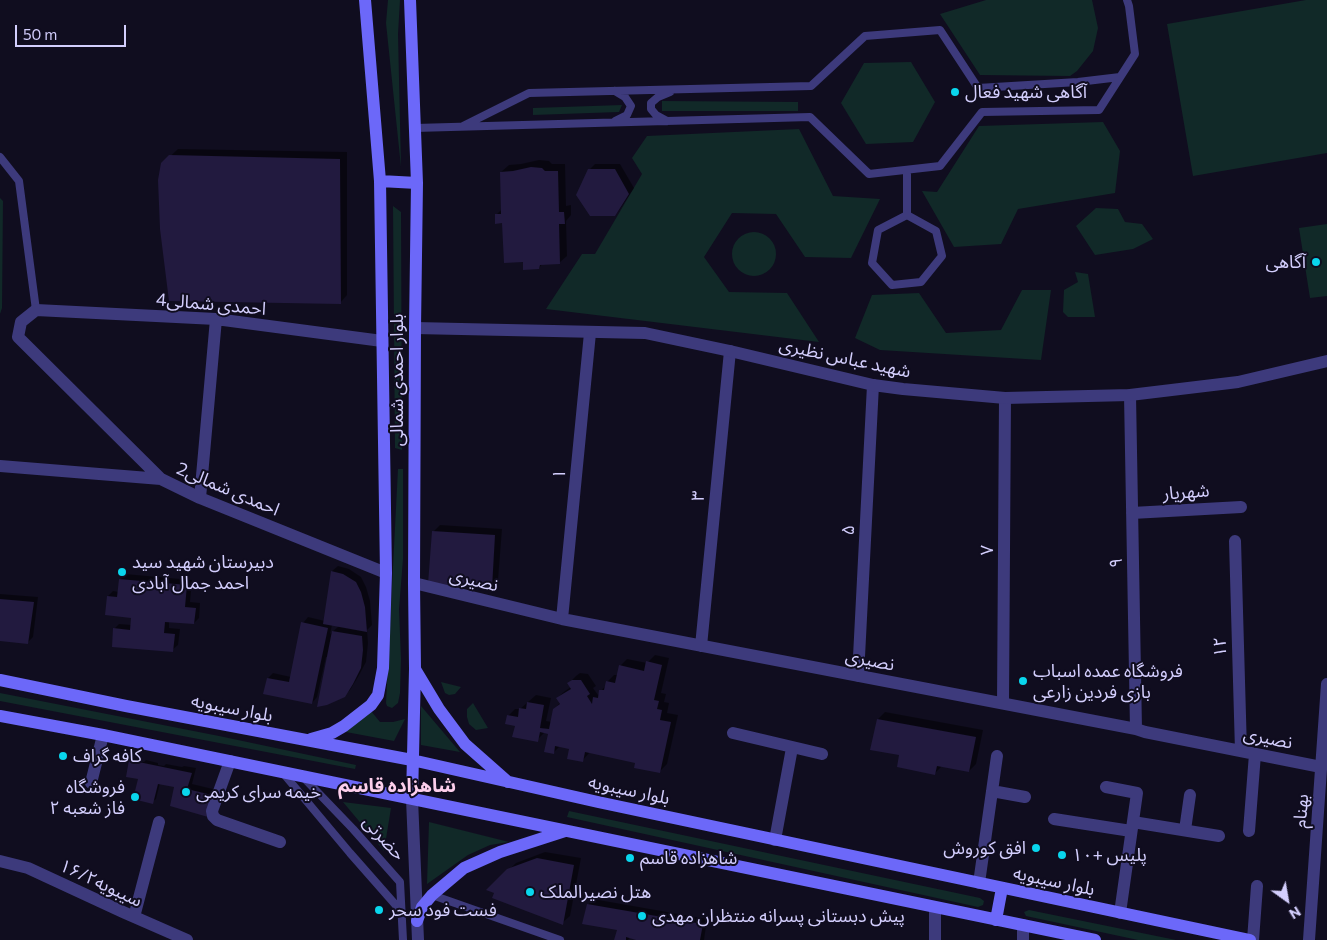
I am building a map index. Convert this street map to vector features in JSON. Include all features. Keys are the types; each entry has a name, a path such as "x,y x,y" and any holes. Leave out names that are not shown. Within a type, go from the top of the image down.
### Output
{"main road":[{"name":"بلوار احمدی شمالی","path":"410,0 417,183 415,669 412,799"},
{"name":"بلوار احمدی شمالی","path":"309,740 332,733 371,705 378,695 383,668 386,573 380,181 363,1"},
{"path":"380,181 417,183"},
{"path":"415,669 439,709 465,744 509,783"},
{"name":"بلوار سیبویه","path":"0,680 126,706 412,760 509,783 1252,940"},
{"path":"0,716 104,735 1095,940"},
{"path":"417,921 422,906 432,894 464,868 500,852 566,830"},
{"path":"996,920 1002,888"}],"street":[{"name":"4احمدی شمالی","path":"36,310 216,319 382,341"},
{"name":"2احمدی شمالی","path":"36,310 20,322 18,336 161,479 200,498 386,573"},
{"path":"200,498 216,319"},
{"name":"شهید عباس نظیری","path":"415,328 645,333 873,385 1005,398 1130,395 1238,382 1327,361"},
{"name":"۱","path":"562,619 590,333"},
{"name":"۳","path":"701,646 730,351"},
{"name":"۵","path":"858,676 873,385"},
{"name":"۹","path":"1130,395 1136,729"},
{"name":"۷","path":"1003,703 1005,398"},
{"path":"0,466 161,479"},
{"name":"شهریار","path":"1132,513 1241,506"},
{"name":"۱۲","path":"1235,541 1241,751"},
{"name":"نصیری","path":"414,583 562,619 1003,703 1321,767"},
{"name":"بهنام","path":"1309,940 1327,684"},
{"path":"733,733 822,754"},
{"path":"91,783 104,735"},
{"path":"775,840 792,748"},
{"path":"1249,831 1255,754"},
{"path":"979,883 998,756"},
{"path":"230,761 212,811 214,816 217,820 280,842"},
{"path":"1106,787 1137,793 1120,913"},
{"path":"992,791 1025,796"},
{"path":"1185,830 1190,795"},
{"name":"حضرتی","path":"412,799 418,940"},
{"path":"1054,820 1185,830 1219,836"},
{"path":"134,917 160,822"},
{"name":"سیبویه۱۶/۲","path":"0,861 28,868 187,940"},
{"path":"1252,940 1257,886"},
{"path":"934,940 935,908"},
{"path":"1023,925 1023,940"}],"lane":[{"path":"415,128 810,117 869,174 940,166 982,112 1099,110 1135,54 1127,0"},
{"path":"461,127 529,93 811,86 865,36 940,30 978,88 1078,82 1120,77"},
{"path":"668,121 656,115 651,108 651,103 658,97 680,90"},
{"path":"608,123 619,120 627,115 631,106 625,97 614,91"},
{"path":"0,157 18,181 36,310"},
{"path":"907,170 908,215"},
{"path":"908,215 936,231 942,256 921,282 892,285 872,263 878,230 908,215"},
{"path":"282,772 401,911"},
{"name":"حضرتی","path":"302,776 400,882 403,940"},
{"path":"432,894 560,940"}],"green space":[{"path":"388,0 400,0 398,34 401,167 386,23"},
{"path":"986,0 1092,0 1098,28 1093,51 1077,71 1070,76 980,75 940,14"},
{"path":"1306,0 1327,0 1327,153 1193,176 1167,24"},
{"path":"911,62 935,102 913,142 866,144 841,103 864,63"},
{"path":"662,101 798,102 798,111 662,111"},
{"path":"622,105 619,112 533,115 533,108"},
{"path":"1103,122 1120,151 1115,193 1018,209 1001,244 954,247 922,191 937,192 979,126"},
{"path":"799,129 833,196 880,199 851,258 805,257 776,214 732,213 704,257 729,292 787,293 819,342 546,309 582,254 595,254 642,174 632,158 647,136"},
{"path":"0,198 3,201 2,308 0,314"},
{"path":"393,206 401,212 402,450 395,448"},
{"path":"1096,208 1118,209 1125,222 1142,224 1153,239 1133,249 1095,255 1076,226"},
{"name":"آگاهی","path":"1327,224 1327,296 1310,298 1299,228"},
{"path":"758,232 770,238 775,245 775,263 770,270 763,275 750,276 742,273 735,266 732,250 735,242 742,235"},
{"path":"1075,272 1088,274 1095,317 1068,317 1063,312 1064,290 1078,282"},
{"path":"1022,290 1051,290 1041,360 880,350 855,338 872,295 919,293 946,333 1001,330"},
{"path":"398,469 403,469 403,559 399,609 401,659 400,693 398,703 392,708 387,706 386,703"},
{"path":"441,682 461,687 455,694 449,695 445,693"},
{"path":"0,693 356,765 355,769 0,701"},
{"path":"473,703 488,728 476,730 469,724 467,709"},
{"path":"421,706 460,752 421,745"},
{"path":"371,711 380,722 393,722 405,719 394,741 346,732"},
{"path":"343,802 391,808 384,851"},
{"path":"569,811 980,898 984,901 983,905 978,907 567,817"},
{"path":"429,822 509,842 490,845 468,855 427,884"},
{"path":"1029,910 1176,940 1138,940 1026,916 1024,912"}],"building":[{"path":"169,155 340,159 341,304 169,301 160,229 158,180 161,163"},
{"path":"531,167 542,168 545,171 558,171 559,212 564,212 565,224 559,224 560,264 540,265 539,269 523,270 523,262 504,263 502,223 495,224 495,214 501,214 500,172"},
{"path":"588,169 615,169 629,194 615,216 590,216 576,195"},
{"path":"432,531 495,535 492,588 428,584"},
{"path":"331,571 343,574 356,582 365,607 367,632 323,624"},
{"path":"119,579 187,585 185,607 196,608 194,624 165,622 164,633 175,634 173,652 112,647 113,628 130,630 131,618 105,615 107,596 117,597"},
{"path":"0,599 34,602 28,644 0,641"},
{"path":"301,622 328,628 312,704 263,694 267,678 289,682"},
{"path":"332,631 362,636 361,668 345,697 317,707"},
{"path":"646,661 662,665 654,700 659,701 657,709 662,710 660,720 671,722 660,773 634,768 635,763 585,752 583,762 567,759 569,749 555,746 554,754 544,752 548,734 540,732 538,742 512,737 515,726 505,724 507,715 518,717 519,708 526,709 527,702 544,705 540,728 549,729 553,709 560,704 556,698 571,689 567,683 572,680 581,680 590,694 587,696 592,704 593,697 598,698 599,690 604,690 606,681 615,683 619,665 644,671"},
{"path":"877,719 976,737 969,772 937,766 935,775 897,767 899,755 870,750"},
{"path":"129,760 192,773 187,789 212,795 208,817 170,806 174,787 158,784 153,804 133,799 138,779 126,777"},
{"name":"هتل نصیرالملک","path":"537,858 574,865 563,925 492,898 494,893 486,890 507,869"},
{"path":"587,904 703,924 700,940 636,940 626,937 626,940 614,940 617,930 582,924"}],"place":[{"name":"آگاهی شهید فعال","path":"955,92"},
{"name":"آگاهی","path":"1316,262"},
{"name":"دبیرستان شهید سید احمد جمال آبادی","path":"122,572"},
{"name":"فروشگاه عمده اسباب بازی فردین زارعی","path":"1023,681"},
{"name":"کافه گراف","path":"63,756"},
{"name":"خیمه سرای کریمی","path":"186,792"},
{"name":"فروشگاه فاز شعبه ۲","path":"135,797"},
{"name":"افق کوروش","path":"1036,848"},
{"name":"پلیس +۱۰","path":"1062,855"},
{"name":"شاهزاده قاسم","path":"630,858"},
{"name":"هتل نصیرالملک","path":"530,892"},
{"name":"فست فود سحر","path":"379,910"},
{"name":"پیش دبستانی پسرانه منتظران مهدی","path":"642,916"}],"district":[{"name":"شاهزاده قاسم","path":"397,786"}]}
